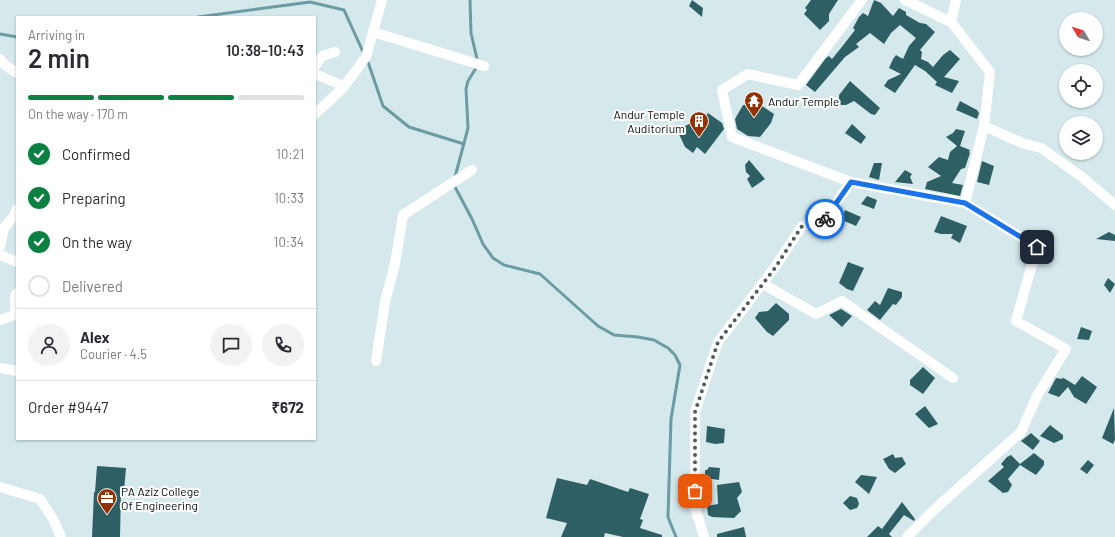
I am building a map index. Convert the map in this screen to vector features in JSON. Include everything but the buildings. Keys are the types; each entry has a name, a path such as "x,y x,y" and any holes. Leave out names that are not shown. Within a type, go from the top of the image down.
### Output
{"street":[{"path":"320,104 344,86 366,57 382,0"},
{"path":"862,0 798,85 748,74 722,90 732,137 851,182 965,203 1037,247 1016,321 1066,349 1038,394 1021,432 935,509 907,537"},
{"path":"905,0 950,22 990,72 984,126 965,203"},
{"path":"950,22 956,0"},
{"path":"373,32 484,66"},
{"path":"316,65 322,56 334,52"},
{"path":"0,59 5,65 16,72"},
{"path":"316,74 344,86"},
{"path":"984,126 1022,143 1041,148 1082,177 1115,205"},
{"path":"376,361 385,302 395,264 403,215 472,170"},
{"path":"704,537 695,507 695,412 718,342 763,284 802,226 823,221 851,182"},
{"path":"0,247 4,228 16,211"},
{"path":"0,254 16,262"},
{"path":"763,284 816,314 842,301 953,378"},
{"path":"0,320 16,314 16,294"},
{"path":"0,368 16,371"},
{"path":"0,487 40,499 53,519 61,537"}],"waterway":[{"path":"455,177 468,128 466,89 468,81 476,68 477,59 471,33 470,0"},
{"path":"205,16 310,2 344,10 364,54"},
{"path":"0,34 16,37"},
{"path":"367,59 383,106 409,127 464,144"},
{"path":"454,185 483,244 493,258 504,265 540,274 598,326 614,335 654,340 668,348 675,355 680,365 671,419 668,517 676,537"}],"way so far":[{"path":"695,491 695,412 718,342 775,268 802,226 823,221 825,219"}],"place":[{"name":"Andur Temple","path":"754,118"},
{"name":"Andur Temple Auditorium","path":"699,138"},
{"name":"PA Aziz College Of Engineering","path":"107,515"}],"route":[{"path":"825,219 851,182 965,203 1037,247"}]}
